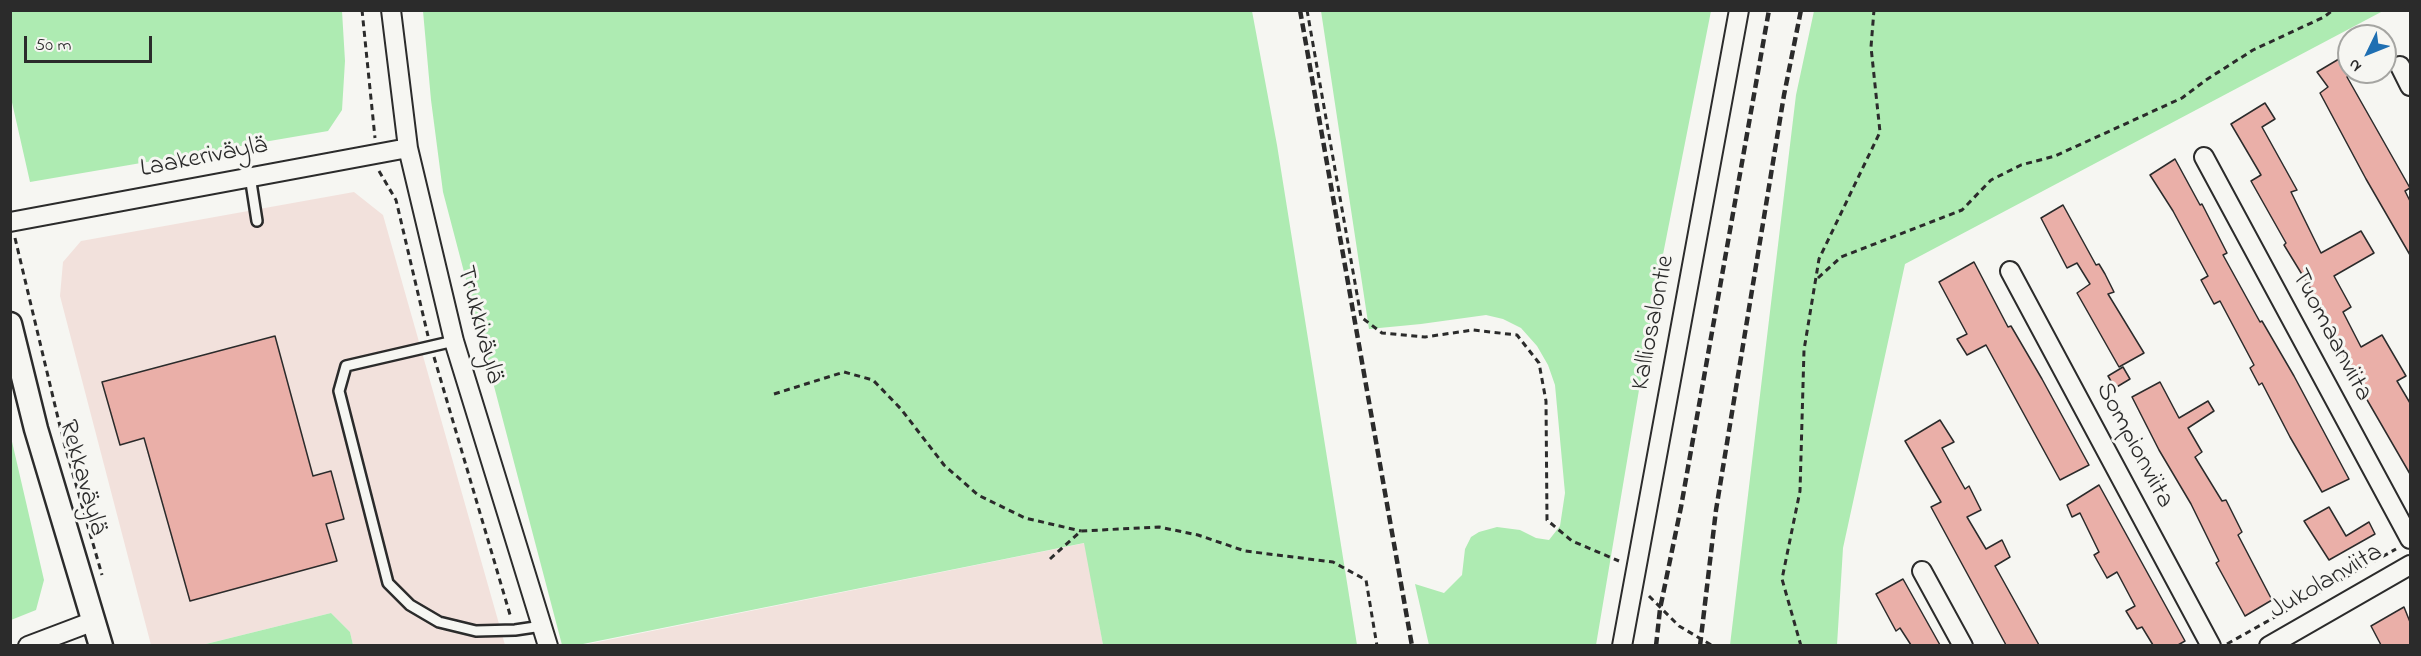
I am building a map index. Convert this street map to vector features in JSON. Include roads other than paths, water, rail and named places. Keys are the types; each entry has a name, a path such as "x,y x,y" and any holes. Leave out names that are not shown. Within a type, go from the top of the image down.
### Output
{"street":[{"name":"Trukkiväylä","path":"391,10 408,148 454,341 548,645"},
{"name":"Kalliosalontie","path":"1622,645 1739,10"},
{"path":"2400,66 2410,86"},
{"name":"Laakeriväylä","path":"11,222 408,148"},
{"name":"Tuomaanviita","path":"2204,158 2405,543"},
{"name":"Sompionviita","path":"2010,271 2211,645"},
{"name":"Rekkaväylä","path":"10,324 36,429 101,645"},
{"name":"Jukolanviita","path":"2269,645 2410,565"},
{"path":"1923,571 1963,645"},
{"path":"28,645 94,621"}],"lane":[{"path":"250,176 257,221"},
{"path":"454,341 346,366 339,391 388,583 410,605 439,622 476,631 515,630 542,626"}],"railway":[{"path":"1300,10 1412,646"},
{"path":"1656,646 1660,609 1681,507 1769,10"},
{"path":"1700,646 1716,510 1784,95 1801,10"}]}
